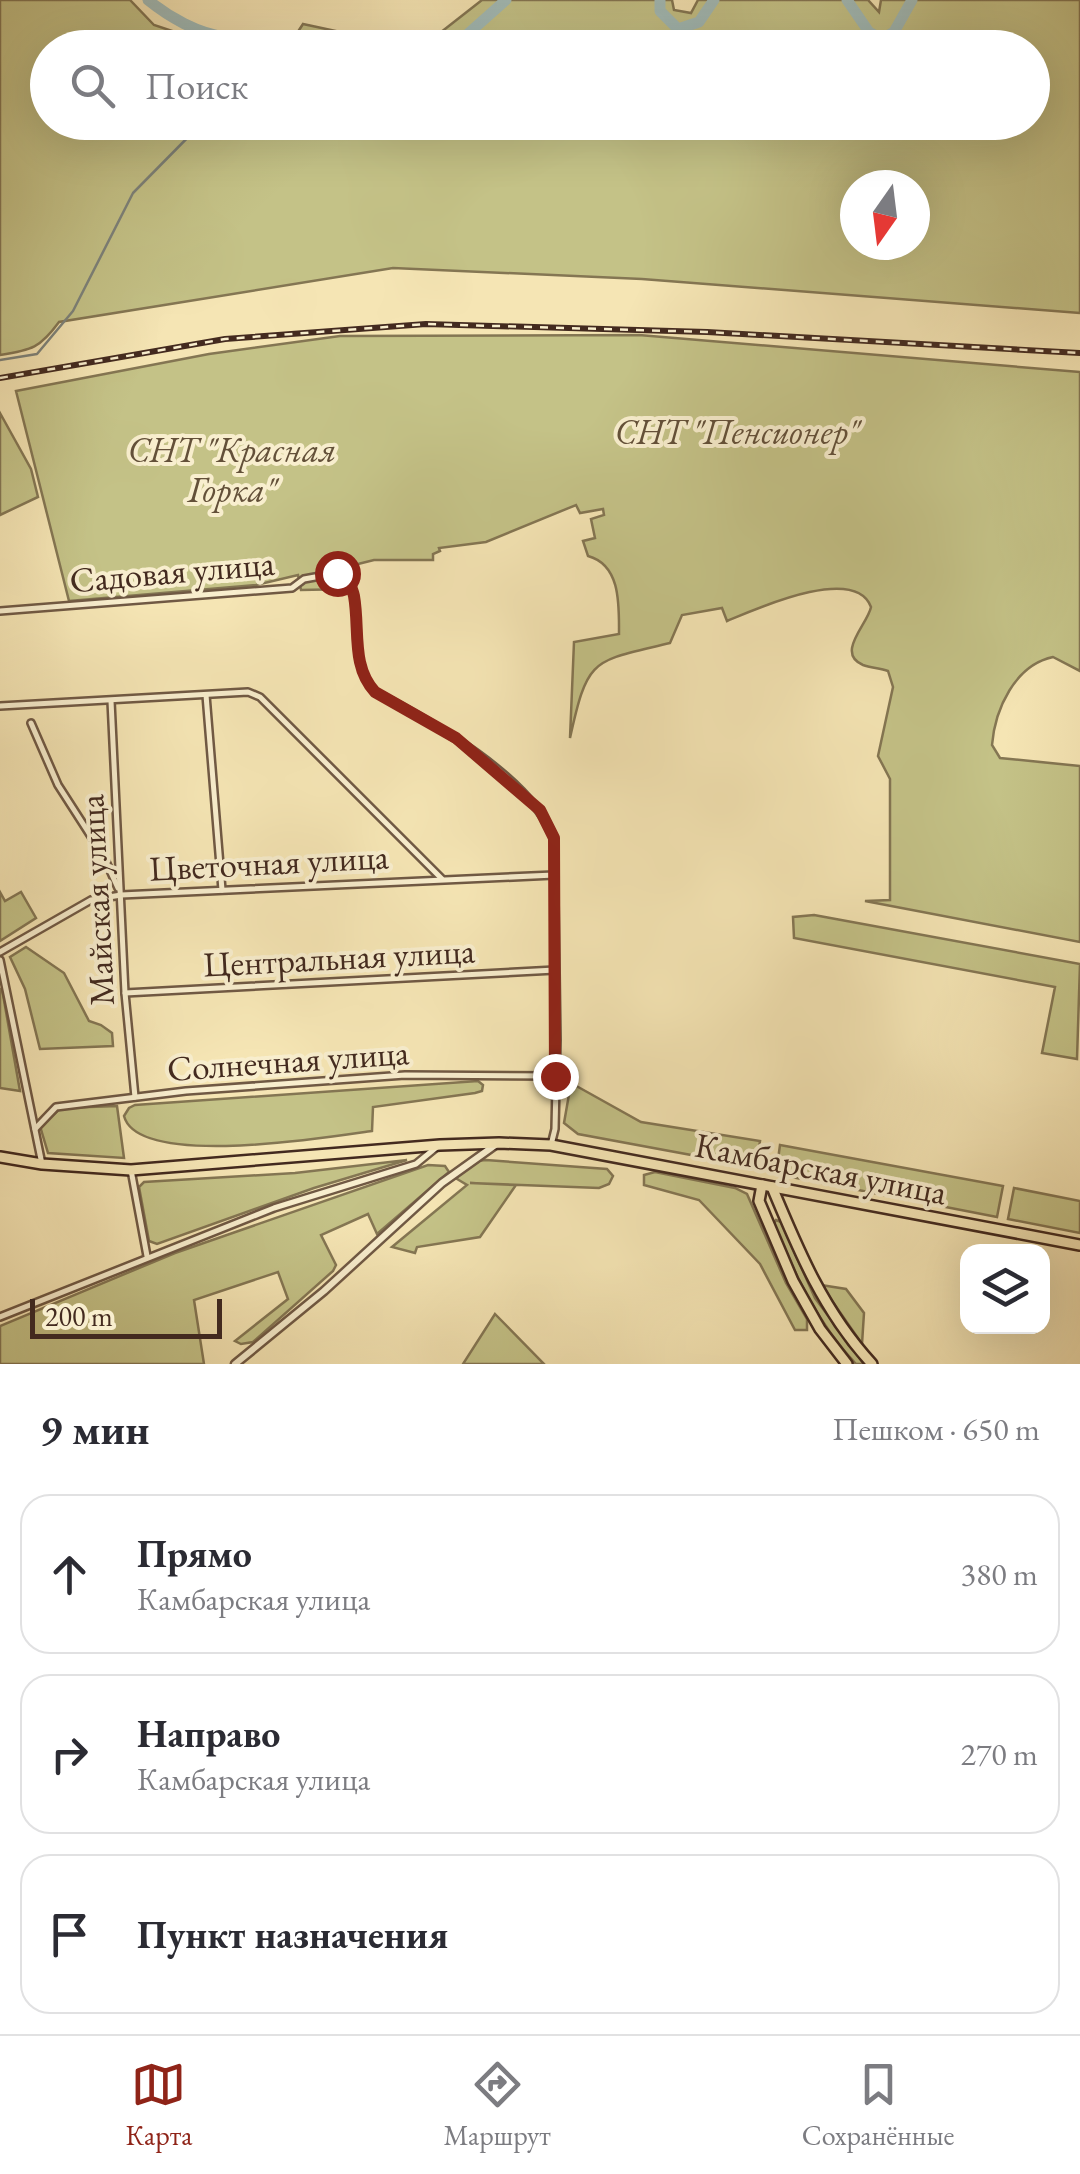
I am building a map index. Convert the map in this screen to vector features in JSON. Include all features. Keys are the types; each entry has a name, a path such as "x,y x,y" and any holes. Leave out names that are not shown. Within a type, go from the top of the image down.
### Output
{"main road":[{"name":"Камбарская улица","path":"0,1157 131,1170 440,1146 552,1146 1080,1245"},
{"path":"734,1180 759,1201 797,1290 847,1364"},
{"path":"759,1201 767,1186"},
{"path":"767,1186 817,1290 872,1364"}],"street":[{"name":"Садовая улица","path":"0,610 292,588 304,578 337,573 342,565 354,593 360,670 366,682 375,692 456,738 540,810 554,838 554,875"},
{"path":"0,706 248,692 260,697 442,879"},
{"path":"206,695 222,890"},
{"name":"Майская улица","path":"111,701 134,1097"},
{"path":"31,723 58,785 103,854 121,895"},
{"name":"Цветочная улица","path":"0,956 91,900 121,895 554,875"},
{"path":"552,1146 554,875"},
{"path":"0,956 42,1164"},
{"name":"Центральная улица","path":"125,993 555,970"},
{"name":"Солнечная улица","path":"36,1129 56,1106 134,1097 405,1076 555,1076"},
{"path":"235,1364 324,1292 442,1184 499,1143"},
{"path":"0,1317 274,1208 416,1164 440,1146"},
{"path":"131,1170 148,1257"}],"green space":[{"path":"0,0 130,0 154,25 169,30 30,30 30,140 1050,140 1050,30 444,30 482,0 672,0 674,10 691,13 698,0 868,0 879,12 881,0 1080,0 1080,313 642,279 393,268 59,322 34,346 0,355"},
{"path":"303,24 331,30 299,30"},
{"path":"639,335 1080,372 1080,671 1053,657 1028,669 1009,690 997,717 992,745 1000,758 1080,766 1080,942 865,901 890,900 890,779 878,756 893,687 888,671 855,660 852,646 871,607 861,595 846,589 804,593 727,621 722,608 682,615 670,643 624,654 598,667 582,691 570,738 574,642 619,634 618,599 612,577 599,561 588,556 583,541 595,538 591,519 604,515 603,509 580,513 576,505 486,542 439,548 433,560 374,560 350,566 346,556 338,557 349,589 301,590 298,575 256,585 69,601 16,391 209,354 340,336"},
{"path":"0,413 31,469 38,497 0,515"},
{"path":"0,892 5,901 21,892 36,918 0,941"},
{"path":"814,915 1080,964 1077,1059 1042,1053 1055,987 794,938 793,917"},
{"path":"26,947 64,973 89,1021 112,1033 113,1046 40,1049 25,989 10,957"},
{"path":"2,989 20,1091 0,1088"},
{"path":"478,1081 483,1085 482,1091 475,1093 373,1107 372,1131 278,1143 197,1146 163,1142 137,1132 124,1116 135,1105"},
{"path":"571,1083 641,1122 760,1141 756,1167 578,1134 564,1123"},
{"path":"117,1106 124,1158 48,1153 40,1126 61,1108"},
{"path":"780,1145 1003,1186 997,1217 776,1174"},
{"path":"407,1160 314,1188 157,1244 149,1241 139,1187 144,1182 295,1173"},
{"path":"477,1161 607,1169 613,1176 609,1184 599,1188 470,1183 516,1185 480,1237 417,1247 415,1253 392,1247 467,1185 457,1179 458,1174"},
{"path":"428,1165 445,1166 449,1172 377,1234 368,1214 321,1235 336,1265 333,1271 253,1342 235,1341 288,1299 278,1272 194,1300 204,1364 0,1364 0,1326 175,1253"},
{"path":"655,1172 735,1188 747,1194 786,1283 807,1319 807,1330 795,1330 760,1264 699,1200 644,1185 644,1175"},
{"path":"1014,1188 1080,1201 1080,1233 1008,1219"},
{"path":"776,1220 781,1222 815,1298 864,1364 856,1364 819,1316 790,1262 774,1224"},
{"path":"821,1285 846,1289 864,1313 862,1344"},
{"path":"495,1314 544,1364 463,1364"}],"waterway":[{"path":"148,0 200,30"},
{"path":"472,30 506,0"},
{"path":"660,0 660,11 678,29 699,22 714,0"},
{"path":"847,0 868,30"},
{"path":"895,30 912,0"},
{"path":"0,360 37,354 73,311 133,193 185,140"}],"railway":[{"path":"0,378 225,339 426,324 707,332 1080,353"}],"route":[{"path":"337,573 342,565 354,593 360,670 366,682 375,692 456,738 484,759 548,821 554,838 555,1076"}],"park label":[{"name":"СНТ \"Пенсионер\"","path":"737,431"},
{"name":"СНТ \"Красная Горка\"","path":"232,469"}]}
